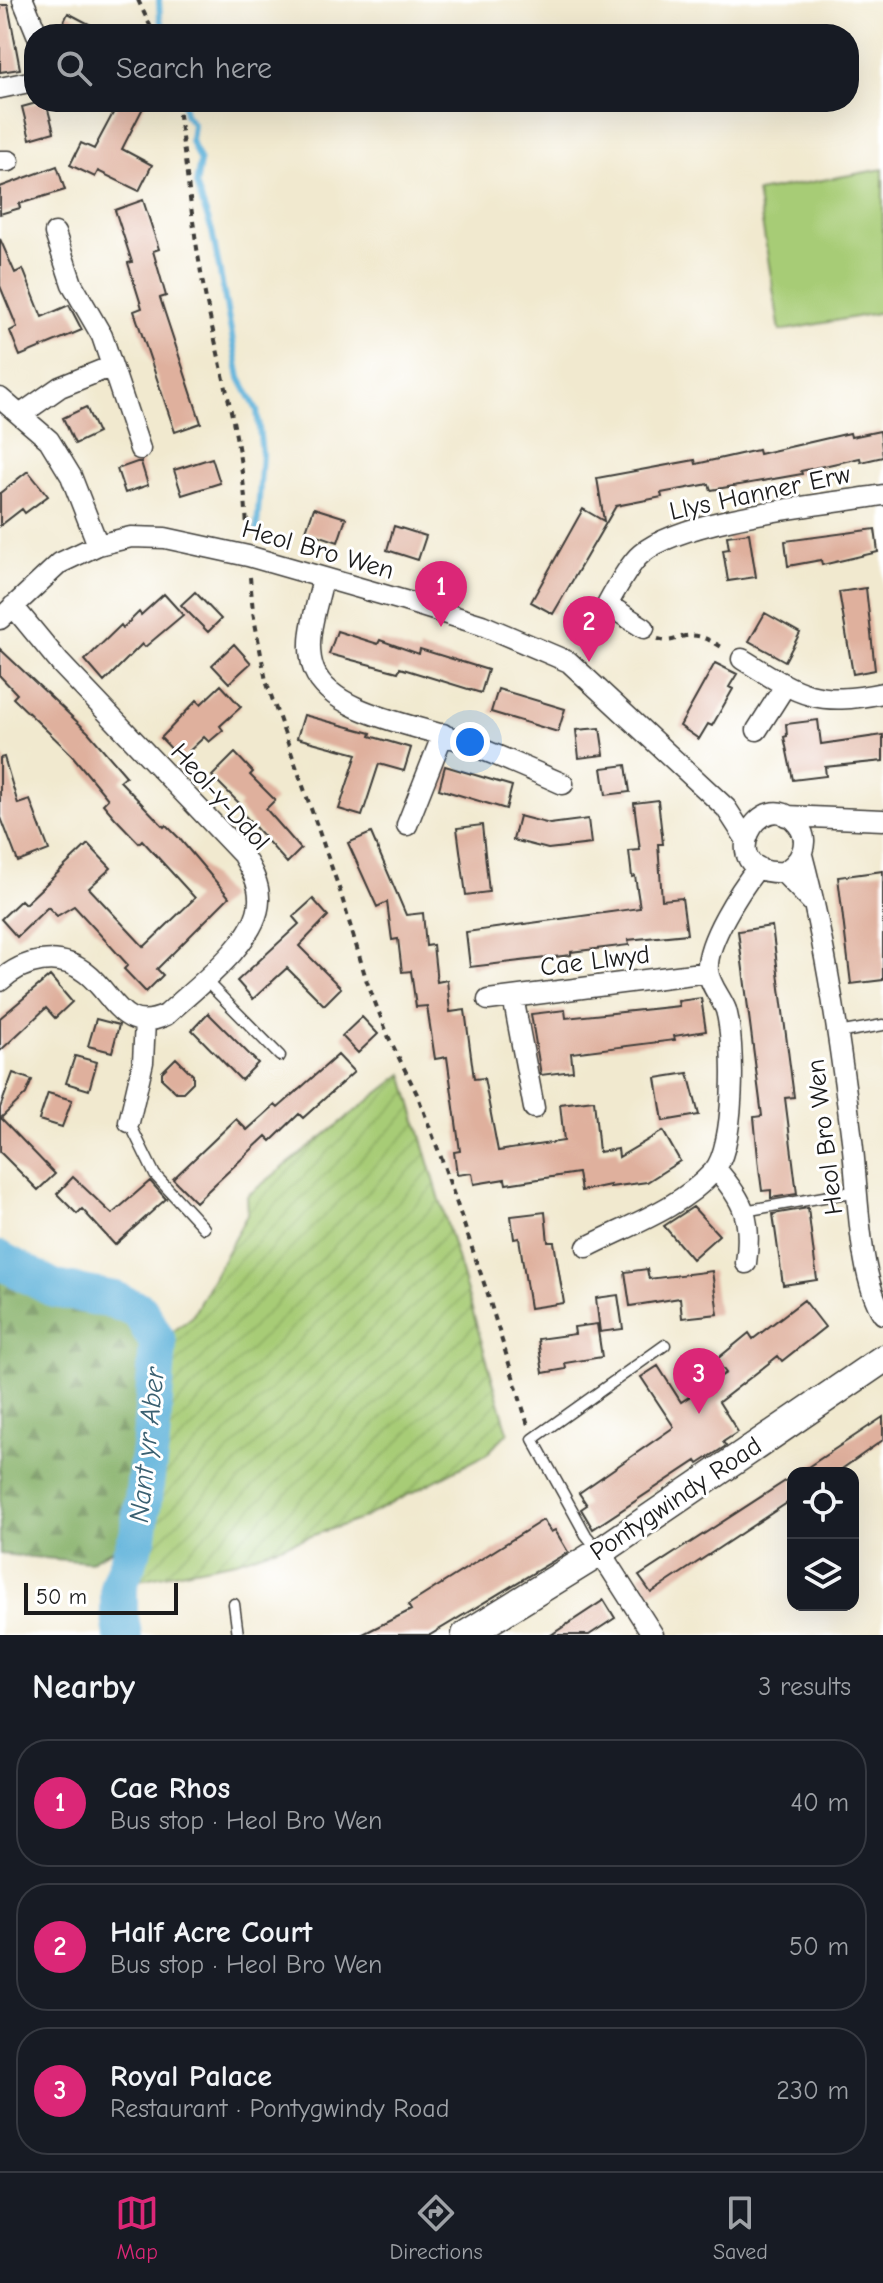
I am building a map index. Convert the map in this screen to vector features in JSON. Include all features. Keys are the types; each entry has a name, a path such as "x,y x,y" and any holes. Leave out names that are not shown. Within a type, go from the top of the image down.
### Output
{"main road":[{"name":"Pontygwindy Road","path":"466,1635 600,1552 883,1359"}],"street":[{"path":"23,0 33,24"},
{"path":"0,88 24,83"},
{"path":"55,233 72,284 102,336 140,449"},
{"path":"20,415 60,387 112,366"},
{"path":"0,398 49,440 71,476 98,545"},
{"name":"Llys Hanner Erw","path":"595,626 638,556 663,539 746,517 883,495"},
{"name":"Heol Bro Wen","path":"7,613 60,563 98,545 131,537 165,538 248,556 482,625 569,662 726,808 746,839 748,855 758,867"},
{"path":"323,579 310,648 314,670 324,685 358,708 443,734 563,784"},
{"path":"608,605 644,628"},
{"name":"Heol-y-Ddol","path":"7,613 60,663 242,854 254,875 259,899 256,919 245,939 166,1015 145,1021"},
{"path":"742,659 795,692 833,700 883,693"},
{"path":"757,730 785,686"},
{"path":"407,825 443,734"},
{"path":"726,808 852,821 883,820"},
{"path":"746,839 749,828 757,819 777,815"},
{"name":"Heol Bro Wen","path":"777,815 800,828 838,1033 866,1268 883,1314"},
{"path":"587,1247 679,1201 716,1169 725,1150 728,1130 731,1037 725,1008 708,972 709,959 727,913 758,867 770,872 783,872 791,868 803,846 852,821"},
{"path":"783,872 815,905"},
{"path":"0,981 14,968 30,962 51,960 68,964 85,972 121,1012 132,1019 145,1021 143,1062 129,1122"},
{"name":"Cae Llwyd","path":"488,1000 708,972"},
{"path":"513,997 534,1108"},
{"path":"716,1169 734,1190 744,1211 750,1237 746,1263"},
{"path":"600,1552 653,1635"}],"lane":[{"path":"204,979 280,1056"},
{"path":"838,1033 883,1025"},
{"path":"129,1122 155,1175 204,1228"},
{"path":"744,1211 858,1191"},
{"path":"600,1552 586,1535 533,1439 665,1345"},
{"path":"234,1604 238,1635"}],"path":[{"path":"138,0 149,24"},
{"path":"178,112 203,284 228,391 247,498 253,612 266,681 340,891 367,982 389,1038 417,1094 442,1160 533,1439"},
{"path":"644,628 656,639 666,642 698,636 742,659"}],"green space":[{"path":"883,169 883,312 780,331 757,192"},
{"path":"403,1074 508,1432 487,1454 361,1519 236,1561 119,1584 138,1536 151,1440 158,1343 192,1317 248,1213 247,1196"},
{"path":"0,1260 55,1289 114,1300 140,1311 158,1343 151,1440 138,1536 89,1562 0,1554"}],"building":[{"path":"0,5 8,5 20,69 0,72"},
{"path":"68,13 89,24 63,24"},
{"path":"22,107 24,112 49,112 54,132 30,139"},
{"path":"114,112 141,112 122,149 152,165 139,191 98,171 95,177 70,165 81,143 94,149"},
{"path":"57,166 65,190 19,204 20,208 0,214 0,187"},
{"path":"143,200 159,249 153,251 166,296 160,298 201,423 175,432 134,311 142,308 128,263 132,262 115,210"},
{"path":"0,239 15,273 23,269 42,317 69,305 82,330 20,356 10,331 17,327 0,286"},
{"path":"86,407 98,433 75,444 63,418"},
{"path":"880,431 883,457 861,462 860,458 801,471 802,474 711,490 709,484 616,506 553,614 531,602 583,509 604,521 597,478 695,460 696,464 758,450 759,454 850,433 851,437"},
{"path":"212,458 220,483 182,495 174,470"},
{"path":"141,462 148,485 125,493 117,469"},
{"path":"28,471 48,496 25,513 22,509 0,526 0,493"},
{"path":"314,508 346,518 338,542 306,531"},
{"path":"394,526 426,536 418,560 387,550"},
{"path":"875,529 878,552 822,565 821,560 788,566 785,541"},
{"path":"749,533 756,577 728,581 723,550 729,549 727,536"},
{"path":"866,588 875,670 853,674 839,592"},
{"path":"195,592 221,619 208,632 181,605"},
{"path":"164,594 183,615 145,647 142,644 104,682 85,660 121,625 123,628"},
{"path":"765,613 800,633 785,661 749,641"},
{"path":"337,631 378,644 380,640 419,654 420,649 488,670 481,693 400,668 398,672 329,654"},
{"path":"234,644 251,663 229,683 212,665"},
{"path":"0,649 88,732 126,776 120,781 164,827 166,825 179,838 229,897 157,969 163,975 146,992 124,969 128,965 74,906 57,916 48,907 17,937 1,919 21,900 25,904 88,844 111,868 89,888 144,947 195,898 142,840 139,843 115,818 103,804 108,799 71,754 13,698 17,694 0,676"},
{"path":"715,663 737,674 729,687 733,689 712,726 708,724 699,739 680,726"},
{"path":"221,685 241,707 220,726 223,730 209,742 204,737 181,759 161,738 197,700 201,704"},
{"path":"498,689 565,709 558,732 491,712"},
{"path":"304,715 371,733 370,736 411,748 404,771 379,764 362,816 339,809 357,754 297,738"},
{"path":"818,720 821,744 883,735 883,761 825,767 826,776 793,780 784,737 787,736 786,724"},
{"path":"600,728 604,755 579,758 576,730"},
{"path":"235,753 253,772 250,775 275,800 266,809 301,849 287,863 238,808 241,805 212,776"},
{"path":"4,757 18,804 30,800 49,850 18,862 0,815 0,758"},
{"path":"626,765 630,792 606,795 602,768"},
{"path":"445,766 512,786 506,809 439,789"},
{"path":"658,800 663,844 658,844 662,900 682,898 687,934 628,940 629,945 571,952 571,955 470,967 466,932 640,908 629,851 640,850 634,803"},
{"path":"519,816 550,824 588,819 591,844 548,849 513,840"},
{"path":"482,825 489,892 466,895 457,828"},
{"path":"371,833 406,915 423,913 426,946 433,945 437,982 447,980 450,1012 465,1010 474,1079 484,1078 498,1151 564,1141 560,1104 594,1100 599,1152 618,1149 619,1157 663,1131 680,1161 647,1182 581,1191 578,1173 506,1184 505,1179 474,1184 472,1173 457,1175 454,1152 460,1151 447,1057 435,1059 427,1006 416,1007 411,971 402,972 398,939 392,940 387,902 377,907 348,843"},
{"path":"883,871 883,980 851,984 838,877"},
{"path":"313,899 328,916 299,946 341,988 324,1005 287,968 253,999 237,981 299,924 293,917"},
{"path":"772,926 794,1097 785,1098 797,1194 771,1198 771,1190 762,1191 759,1168 754,1117 762,1116 738,931"},
{"path":"50,976 72,1002 55,1018 46,1008 0,1051 0,1018"},
{"path":"701,998 706,1031 674,1036 675,1040 571,1053 573,1071 541,1075 531,1014 565,1010 566,1018 679,1006 678,1001"},
{"path":"208,1013 258,1063 241,1080 192,1030"},
{"path":"362,1017 378,1034 358,1053 342,1036"},
{"path":"96,1019 119,1025 112,1052 88,1046"},
{"path":"338,1055 354,1072 303,1118 299,1114 271,1141 266,1136 196,1202 173,1179 236,1119 247,1130 275,1105 278,1108"},
{"path":"75,1056 97,1062 89,1090 66,1083"},
{"path":"176,1058 193,1075 193,1082 183,1092 176,1092 162,1079 162,1072"},
{"path":"13,1073 32,1080 26,1094 1,1118 55,1174 38,1190 0,1152 0,1108"},
{"path":"688,1073 699,1115 663,1121 656,1078"},
{"path":"48,1093 72,1100 62,1127 39,1120"},
{"path":"73,1177 112,1214 150,1181 166,1199 115,1245 82,1209 77,1214 57,1194"},
{"path":"693,1207 719,1235 692,1259 664,1226"},
{"path":"808,1208 817,1280 783,1285 773,1214"},
{"path":"545,1212 548,1242 554,1242 564,1303 530,1308 519,1238 514,1239 511,1216"},
{"path":"647,1269 649,1279 712,1271 718,1314 682,1318 680,1298 630,1306 625,1272"},
{"path":"618,1295 623,1329 600,1332 596,1298"},
{"path":"804,1300 825,1327 782,1361 778,1356 719,1402 738,1432 723,1442 726,1446 698,1464 696,1461 593,1529 581,1509 587,1505 579,1493 674,1427 641,1377 658,1366 681,1402 726,1373 716,1360 749,1333 753,1339"},
{"path":"597,1324 602,1357 565,1363 566,1369 543,1373 538,1339 575,1334 574,1327"},
{"path":"883,1417 883,1440 845,1467 808,1467"},
{"path":"787,1480 787,1503 651,1593 639,1576"},
{"path":"543,1520 551,1532 555,1530 568,1552 430,1635 361,1635 411,1610 408,1605"},
{"path":"604,1600 615,1618 589,1635 551,1635"}],"waterway":[{"path":"159,0 162,24"},
{"path":"185,112 193,124 191,141 200,162 196,185 212,231 240,378 257,410 262,454 257,529"},
{"name":"Nant yr Aber","path":"0,1260 55,1289 114,1300 140,1311 158,1343 151,1440 138,1536 119,1584 123,1635"}],"place":[{"name":"Cae Rhos","path":"441,627"},
{"name":"Half Acre Court","path":"589,662"},
{"name":"Royal Palace","path":"699,1414"}]}
